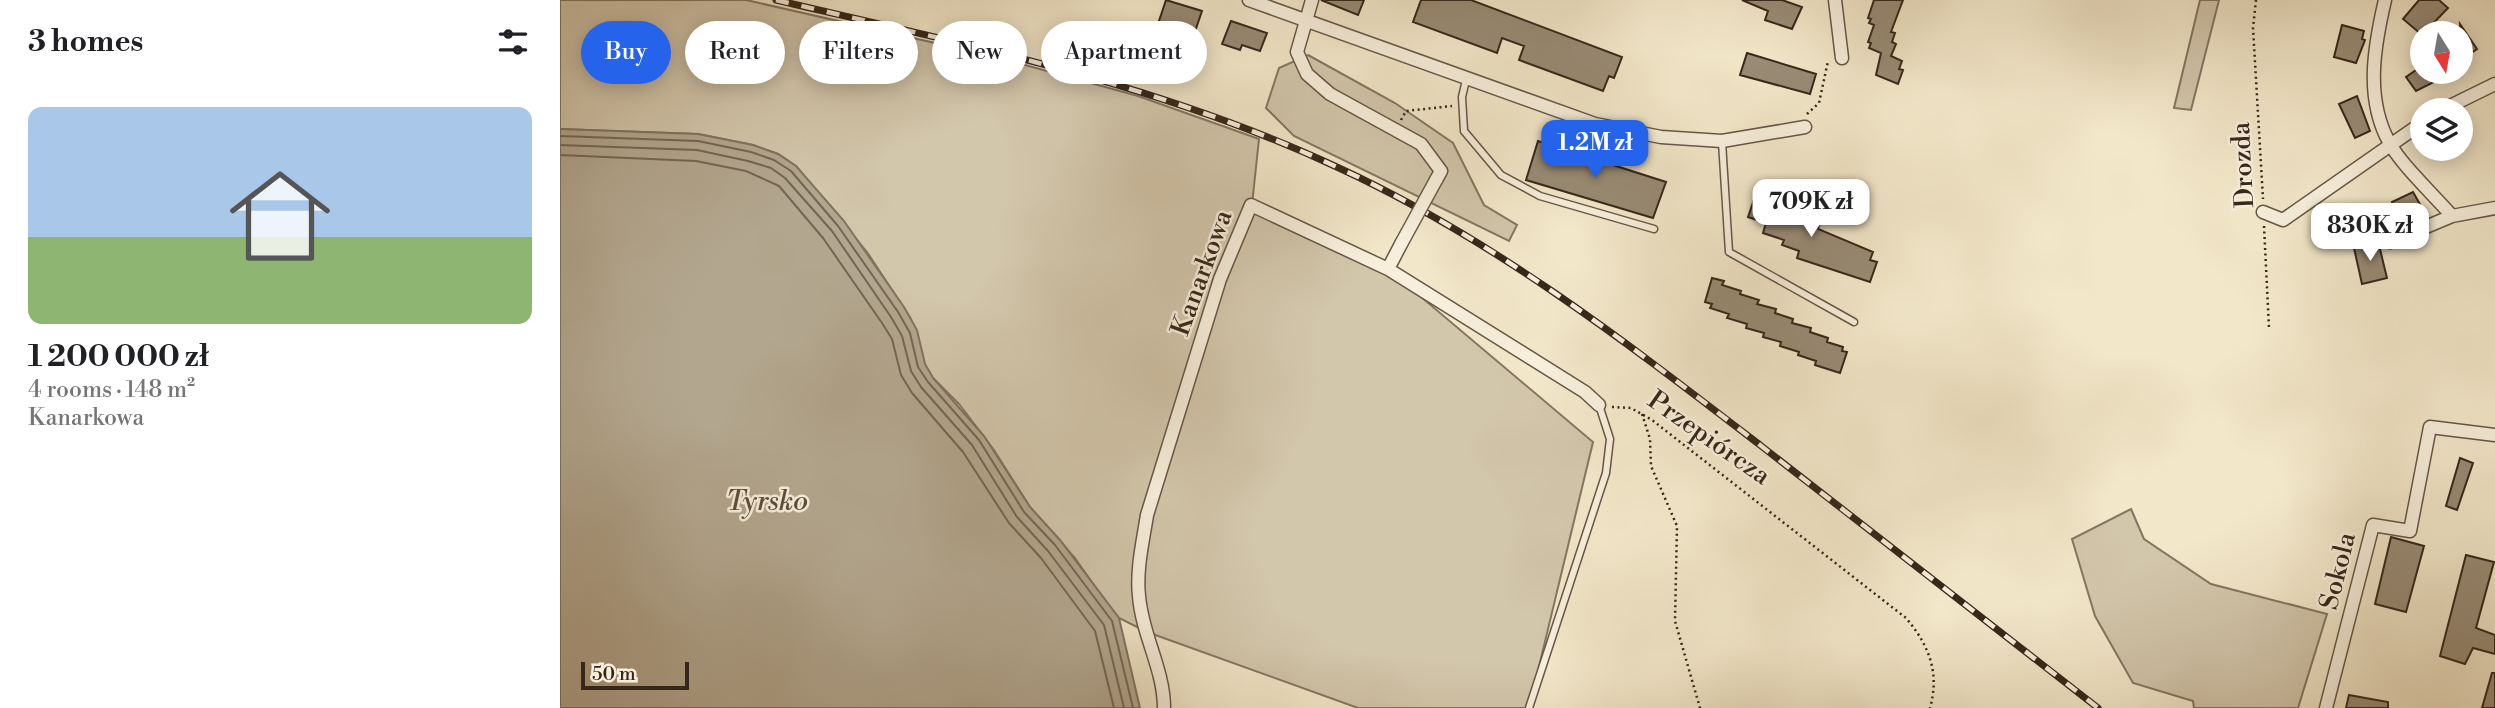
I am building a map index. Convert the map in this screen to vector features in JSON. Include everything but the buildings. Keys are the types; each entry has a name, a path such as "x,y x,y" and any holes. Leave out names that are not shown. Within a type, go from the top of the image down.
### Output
{"street":[{"path":"1249,0 1466,80 1595,124 1661,137 1722,141 1802,127"},
{"path":"1312,0 1297,52 1307,74 1330,94 1421,144 1441,171 1388,269 1585,392 1599,405"},
{"path":"1835,0 1841,54"},
{"path":"2385,0 2374,64 2375,112 2390,144 2452,216"},
{"path":"2466,98 2495,84"},
{"path":"2263,212 2283,220 2410,131"},
{"name":"Kanarkowa","path":"1164,708 1163,684 1139,596 1147,515 1216,293 1251,205 1388,269"},
{"path":"2390,242 2452,216 2495,208"},
{"name":"Sokola","path":"2326,708 2373,525 2410,531 2430,427 2495,435"}],"lane":[{"path":"1466,80 1462,104 1464,131 1501,175 1539,197 1654,229"},
{"path":"1722,141 1729,252 1854,322"},
{"path":"1529,708 1606,472 1610,439 1599,405"}],"path":[{"name":"Drozda","path":"2256,0 2253,28 2269,328"},
{"path":"1802,127 1803,117 1819,103 1827,62 1841,54"},
{"path":"1395,130 1406,111 1462,104"},
{"name":"Przepiórcza","path":"1599,405 1631,408 1642,414 1758,500 1906,618 1930,654 1934,676 1930,708"},
{"path":"1642,414 1650,439 1651,466 1677,526 1675,621 1700,708"}],"shaded area":[{"path":"560,0 746,0 838,21 799,21 799,84 918,84 918,39 932,42 932,84 1027,84 1027,66 1041,69 1041,84 1094,84 1138,96 1259,139 1252,205 1388,269 1593,442 1529,708 1358,708 1147,632 1119,618 1075,558 1030,507 994,450 959,404 933,378 925,365 911,319 867,252 796,166 778,154 753,145 698,134 560,129"},
{"path":"2200,0 2219,0 2191,110 2174,108"},
{"path":"1308,55 1395,103 1453,143 1484,205 1517,225 1509,241 1294,136 1266,108 1279,68"},
{"path":"2131,509 2144,539 2211,584 2327,614 2298,708 2194,708 2193,701 2133,683 2095,616 2072,539"}],"water":[{"name":"Tyrsko","path":"560,129 698,134 753,145 778,154 796,166 844,221 904,307 917,330 925,364 933,378 984,436 1030,507 1060,540 1119,618 1140,708 560,708"}],"railway":[{"path":"776,0 991,51 1133,90 1271,139 1396,196 1505,260 1609,331 2098,708"}]}
